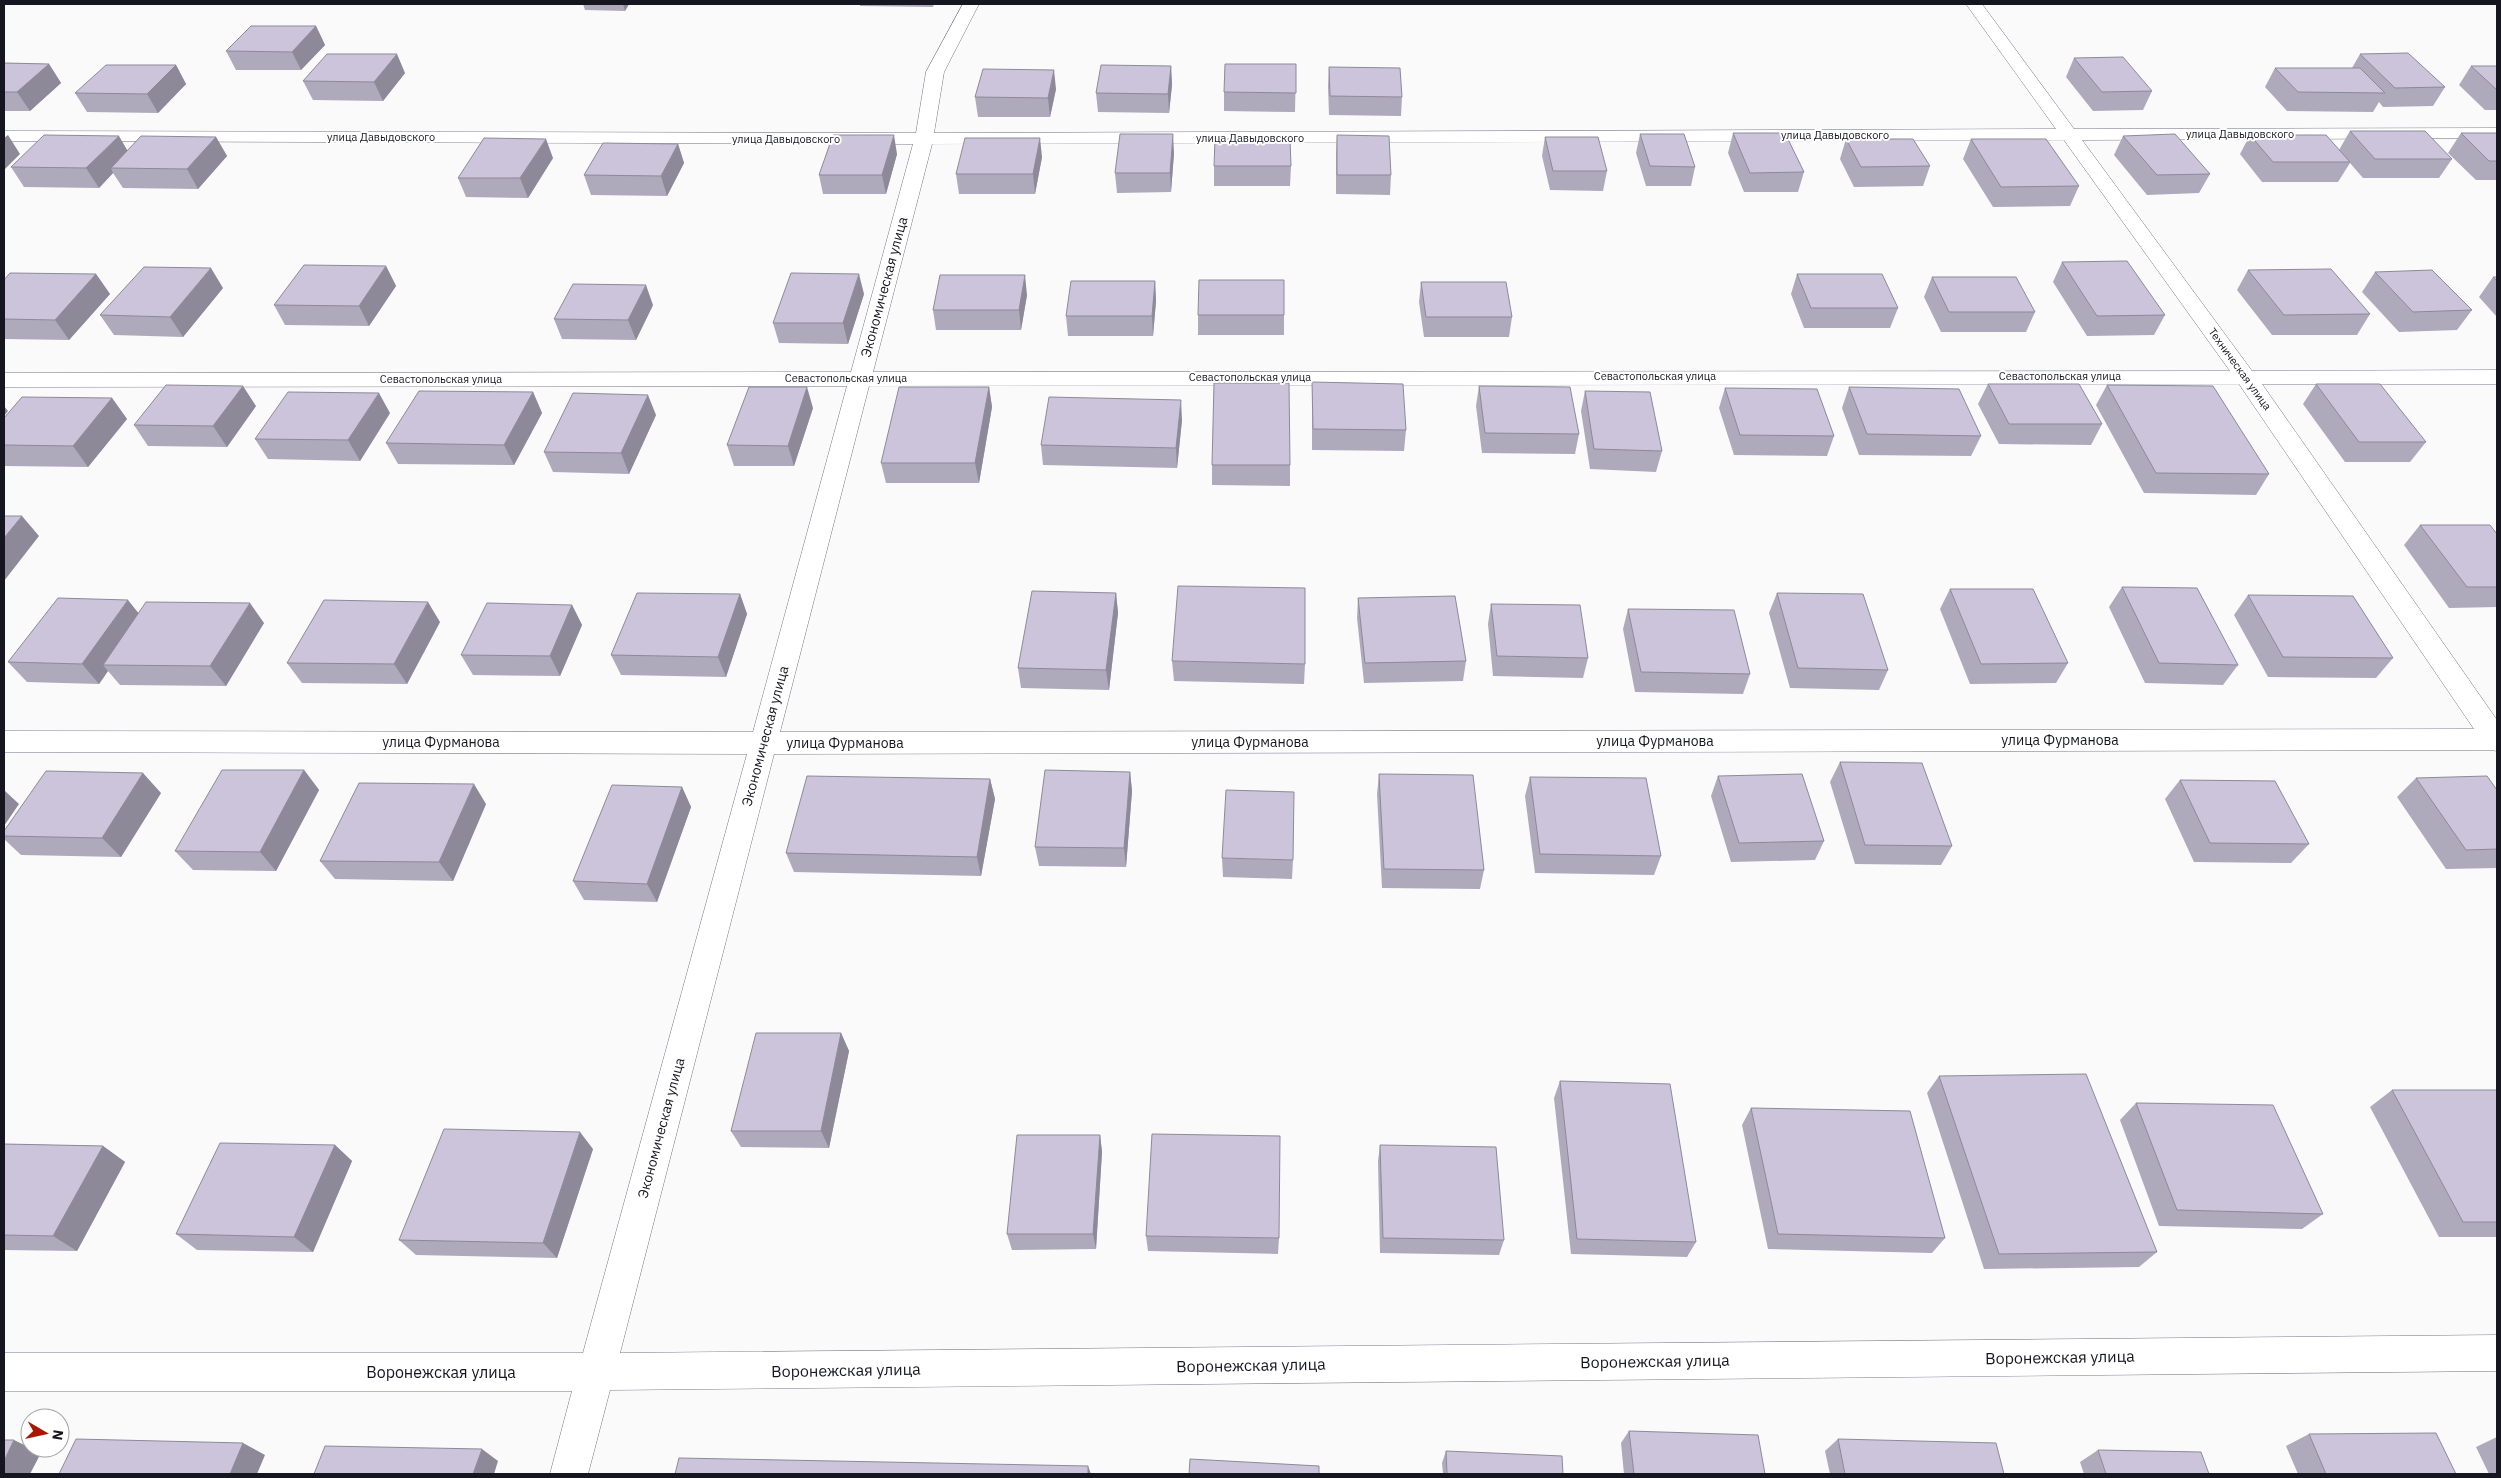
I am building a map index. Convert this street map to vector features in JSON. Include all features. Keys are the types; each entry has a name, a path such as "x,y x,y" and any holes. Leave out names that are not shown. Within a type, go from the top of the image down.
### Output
{"street":[{"name":"Экономическая улица","path":"569,1474 924,140 935,72 971,4"},
{"name":"Техническая улица","path":"1974,4 2246,376 2497,740"},
{"name":"улица Давыдовского","path":"4,136 924,140 2497,133"},
{"name":"Севастопольская улица","path":"4,380 2497,377"},
{"name":"улица Фурманова","path":"4,741 764,743 2497,740"},
{"name":"Воронежская улица","path":"4,1372 596,1372 2497,1353"}],"building":[{"path":"251,26 316,26 292,52 226,51"},
{"path":"2408,53 2445,87 2395,88 2360,54"},
{"path":"327,54 397,54 374,82 303,81"},
{"path":"2123,57 2152,91 2102,92 2074,58"},
{"path":"4,63 49,64 17,92 4,92"},
{"path":"1225,64 1296,64 1296,93 1224,92"},
{"path":"106,65 176,65 147,94 75,93"},
{"path":"1101,65 1171,66 1168,94 1096,93"},
{"path":"2471,66 2497,66 2497,90"},
{"path":"1329,67 1400,68 1402,97 1330,96"},
{"path":"2275,68 2360,68 2385,93 2298,92"},
{"path":"983,69 1054,70 1048,98 975,97"},
{"path":"2350,131 2425,131 2452,159 2375,159"},
{"path":"1733,133 1785,133 1804,172 1750,173"},
{"path":"2461,133 2497,133 2497,161 2489,161"},
{"path":"1120,134 1173,134 1170,173 1115,173"},
{"path":"1640,134 1684,134 1695,167 1650,166"},
{"path":"2175,134 2210,174 2157,175 2123,136"},
{"path":"44,135 119,136 86,168 11,167"},
{"path":"833,135 894,135 882,175 819,175"},
{"path":"1337,135 1389,136 1391,175 1337,175"},
{"path":"2250,135 2326,135 2350,162 2273,162"},
{"path":"141,136 216,137 187,169 111,168"},
{"path":"1545,137 1598,137 1607,171 1553,171"},
{"path":"484,138 546,139 520,178 458,178"},
{"path":"965,138 1040,138 1033,174 956,174"},
{"path":"1215,139 1290,139 1291,166 1214,166"},
{"path":"1846,139 1913,139 1930,166 1861,167"},
{"path":"1971,139 2046,139 2079,186 2001,187"},
{"path":"603,143 678,144 661,176 584,175"},
{"path":"2127,261 2165,315 2097,316 2062,262"},
{"path":"304,265 386,266 359,306 274,305"},
{"path":"144,267 211,268 170,317 100,315"},
{"path":"2331,269 2370,314 2284,315 2248,270"},
{"path":"2432,270 2472,310 2413,312 2375,272"},
{"path":"10,273 96,274 55,320 4,319 4,280"},
{"path":"791,273 859,274 843,323 773,323"},
{"path":"1797,274 1882,274 1898,308 1811,308"},
{"path":"940,275 1025,275 1019,310 933,310"},
{"path":"1932,277 2016,277 2035,312 1949,312"},
{"path":"1199,280 1284,280 1284,315 1198,315"},
{"path":"1071,281 1155,281 1152,316 1066,316"},
{"path":"1421,282 1506,282 1512,317 1426,317"},
{"path":"573,284 646,285 628,320 554,319"},
{"path":"1312,382 1403,384 1406,430 1313,429"},
{"path":"1214,383 1289,383 1290,465 1212,465"},
{"path":"1988,384 2079,384 2102,424 2009,424"},
{"path":"2316,384 2380,384 2426,442 2359,442"},
{"path":"166,385 243,386 213,426 134,425"},
{"path":"2107,385 2213,386 2269,474 2156,473"},
{"path":"1479,386 1570,387 1579,434 1485,433"},
{"path":"749,387 807,387 788,446 727,445"},
{"path":"899,387 989,387 975,463 881,463"},
{"path":"1849,387 1959,389 1981,436 1867,434"},
{"path":"1725,388 1817,389 1834,436 1740,435"},
{"path":"419,391 533,392 504,445 386,443"},
{"path":"1585,391 1650,392 1662,451 1594,449"},
{"path":"288,392 379,393 348,440 255,439"},
{"path":"573,393 648,395 621,453 544,452"},
{"path":"22,397 112,398 73,446 4,445 4,418"},
{"path":"1049,397 1181,400 1176,448 1041,445"},
{"path":"4,516 22,516 4,538"},
{"path":"2420,525 2490,525 2497,534 2497,587 2467,587"},
{"path":"1178,586 1305,588 1305,664 1172,661"},
{"path":"2122,587 2197,588 2238,665 2159,663"},
{"path":"1950,589 2033,589 2068,663 1981,664"},
{"path":"1032,591 1116,593 1106,670 1018,668"},
{"path":"637,593 740,594 718,657 611,655"},
{"path":"1777,593 1863,594 1888,670 1798,668"},
{"path":"2248,595 2353,596 2393,658 2283,657"},
{"path":"1455,596 1466,661 1365,663 1358,598"},
{"path":"58,598 128,600 82,664 8,662"},
{"path":"324,600 428,602 394,664 287,663"},
{"path":"146,602 250,603 210,666 103,665"},
{"path":"487,603 572,605 550,656 461,655"},
{"path":"1491,604 1580,605 1588,658 1497,656"},
{"path":"1628,609 1734,610 1750,674 1641,672"},
{"path":"1840,762 1922,763 1952,846 1865,845"},
{"path":"222,770 304,770 260,852 175,851"},
{"path":"1045,770 1130,772 1124,848 1035,847"},
{"path":"46,771 143,773 102,838 4,836 4,831"},
{"path":"1379,774 1473,775 1484,870 1384,869"},
{"path":"1802,774 1824,841 1739,843 1718,776"},
{"path":"807,776 990,779 977,857 786,853"},
{"path":"2487,776 2497,790 2497,849 2466,850 2416,778"},
{"path":"1530,777 1646,778 1661,856 1540,854"},
{"path":"2180,780 2275,781 2309,844 2210,843"},
{"path":"359,783 474,784 439,862 320,861"},
{"path":"612,785 682,787 647,884 573,881"},
{"path":"1226,790 1294,792 1293,860 1222,858"},
{"path":"756,1033 841,1033 821,1131 731,1131"},
{"path":"2086,1074 2157,1252 1999,1254 1939,1076"},
{"path":"1560,1081 1670,1084 1696,1242 1577,1239"},
{"path":"2392,1090 2497,1090 2497,1222 2463,1222"},
{"path":"2136,1103 2273,1105 2323,1214 2177,1210"},
{"path":"1751,1108 1910,1111 1945,1238 1778,1234"},
{"path":"444,1129 580,1132 543,1243 399,1240"},
{"path":"1152,1134 1280,1136 1279,1238 1146,1236"},
{"path":"1017,1135 1100,1135 1093,1234 1007,1234"},
{"path":"220,1143 335,1145 294,1237 176,1234"},
{"path":"4,1144 103,1146 53,1236 4,1235"},
{"path":"1380,1145 1496,1147 1504,1240 1383,1238"},
{"path":"1629,1431 1758,1435 1765,1474 1634,1474"},
{"path":"2436,1433 2456,1474 2326,1474 2309,1434"},
{"path":"76,1439 243,1443 230,1474 59,1474 67,1458 70,1458 70,1451"},
{"path":"1838,1439 1996,1443 2004,1474 1845,1474"},
{"path":"4,1440 14,1440 4,1461"},
{"path":"325,1446 482,1449 473,1474 314,1474"},
{"path":"2098,1450 2201,1452 2209,1474 2106,1474"},
{"path":"1446,1451 1562,1456 1563,1474 1447,1474"},
{"path":"679,1458 1088,1466 1088,1474 675,1474"},
{"path":"1190,1459 1319,1466 1319,1474 1189,1474"}]}
